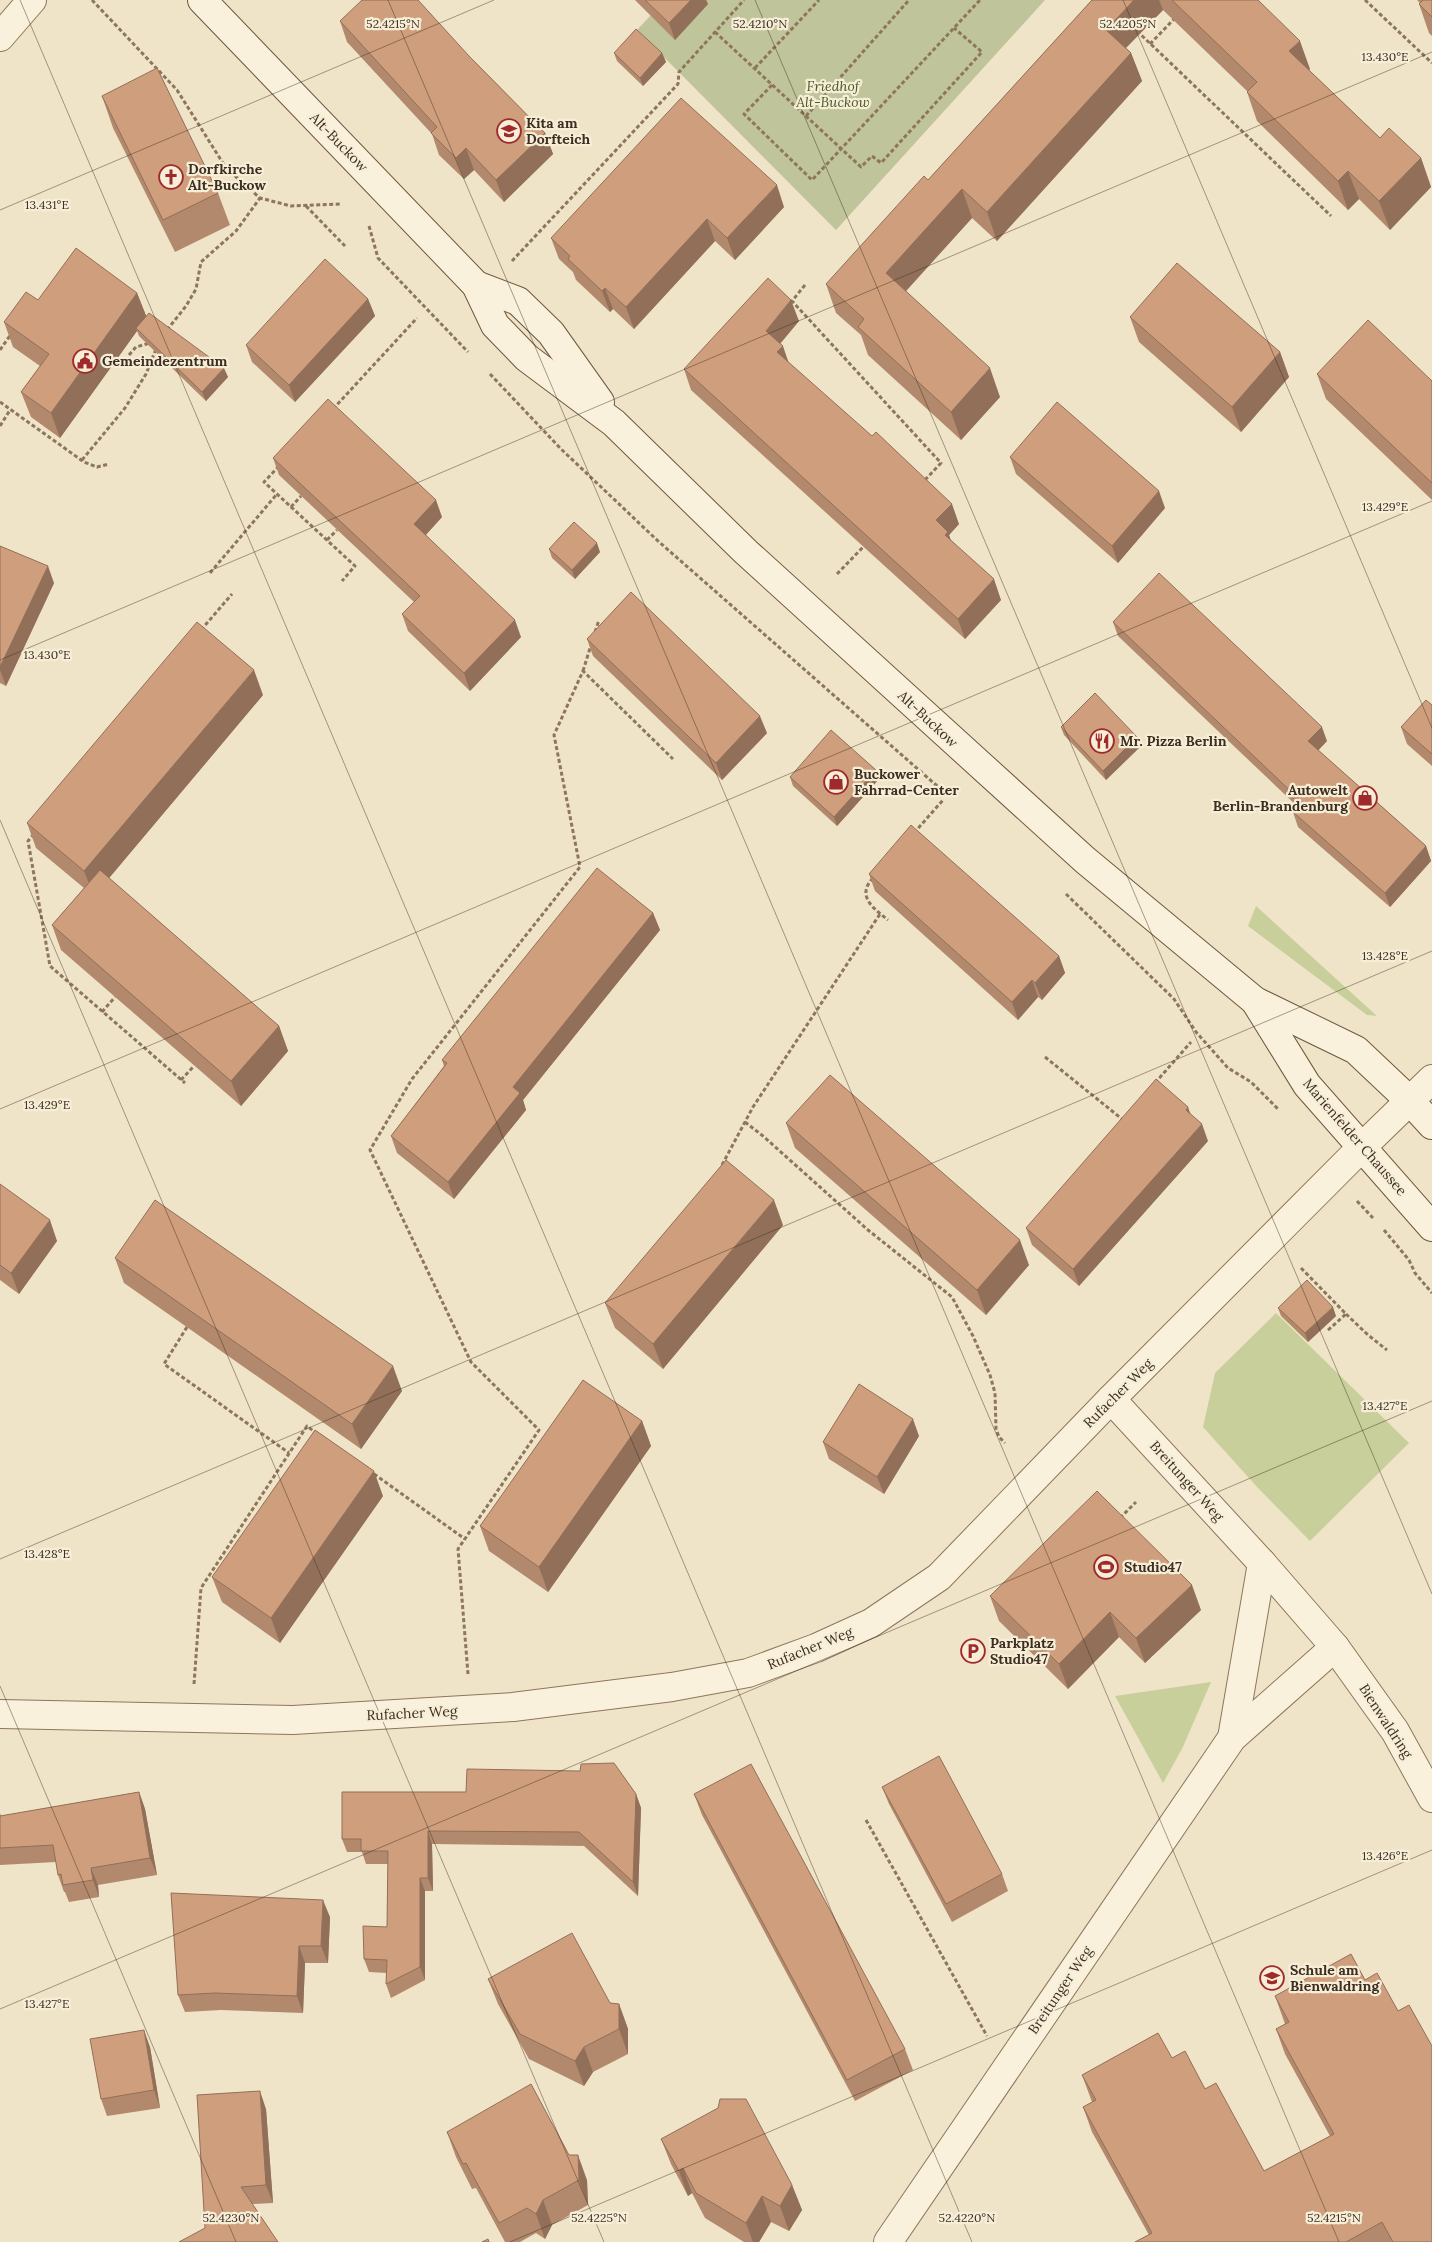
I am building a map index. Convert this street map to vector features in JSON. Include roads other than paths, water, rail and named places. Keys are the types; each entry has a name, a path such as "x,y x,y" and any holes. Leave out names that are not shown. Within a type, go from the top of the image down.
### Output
{"street":[{"path":"0,37 32,0"},
{"name":"Alt-Buckow","path":"202,0 476,285 494,325 527,358 614,423 746,552 965,753 1085,860 1255,1001"},
{"path":"1255,1001 1356,1050 1410,1101 1432,1125"},
{"name":"Marienfelder Chaussee","path":"1255,1001 1307,1085 1432,1227"},
{"name":"Rufacher Weg","path":"0,1714 293,1720 513,1707 672,1687 748,1673 816,1648 871,1623 939,1577 1111,1399 1432,1079"},
{"name":"Breitunger Weg","path":"888,2242 1232,1738 1335,1647 1111,1399"},
{"name":"Breitunger Weg","path":"1232,1738 1262,1564"},
{"name":"Bienwaldring","path":"1335,1647 1395,1731 1432,1798"}],"place":[{"name":"Kita am Dorfteich","path":"509,131"},
{"name":"Dorfkirche Alt-Buckow","path":"171,177"},
{"name":"Gemeindezentrum","path":"85,361"},
{"name":"Mr. Pizza Berlin","path":"1102,741"},
{"name":"Buckower Fahrrad-Center","path":"836,782"},
{"name":"Autowelt Berlin-Brandenburg","path":"1365,798"},
{"name":"Studio47","path":"1106,1567"},
{"name":"Parkplatz Studio47","path":"973,1651"},
{"name":"Schule am Bienwaldring","path":"1272,1978"}],"park label":[{"name":"Friedhof Alt-Buckow","path":"833,94"}]}
